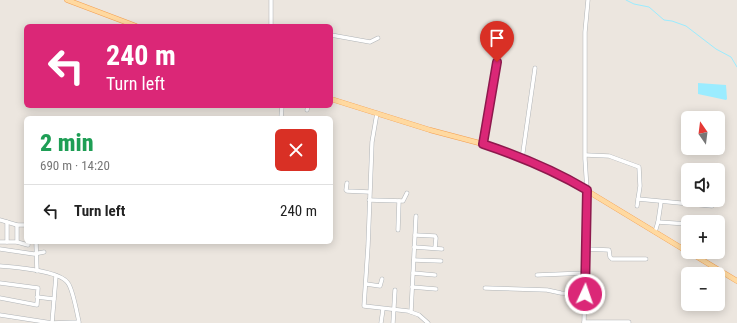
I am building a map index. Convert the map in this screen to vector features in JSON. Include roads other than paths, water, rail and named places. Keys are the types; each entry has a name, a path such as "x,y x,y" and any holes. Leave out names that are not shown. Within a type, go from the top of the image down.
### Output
{"main road":[{"path":"68,0 131,24"},
{"path":"333,100 483,144 522,159 566,178 681,248"},
{"path":"700,259 737,281"}],"street":[{"path":"271,0 272,24"},
{"path":"588,0 585,32 587,190 584,323 627,323"},
{"path":"333,35 370,42 378,38"},
{"path":"483,144 496,64 495,59"},
{"path":"522,159 535,68"},
{"path":"377,113 372,142 364,306 411,312 419,315 428,323"},
{"path":"586,155 609,156 639,167 640,186 637,206"},
{"path":"347,183 347,191 369,192"},
{"path":"369,200 403,201 407,193"},
{"path":"638,199 681,204"},
{"path":"398,230 399,201"},
{"path":"655,232 661,202"},
{"path":"411,312 416,216"},
{"path":"0,220 17,225 24,225"},
{"path":"7,222 7,242"},
{"path":"658,222 681,224"},
{"path":"17,225 17,242"},
{"path":"414,235 435,236 435,248"},
{"path":"0,242 24,243"},
{"path":"36,244 37,271"},
{"path":"414,247 442,248"},
{"path":"0,249 36,254 44,252"},
{"path":"586,249 609,249 610,257 612,259 646,259"},
{"path":"414,260 442,261"},
{"path":"0,266 37,271 56,276 69,284 79,322 52,323 0,315"},
{"path":"413,273 435,274"},
{"path":"537,275 586,273"},
{"path":"52,323 56,276"},
{"path":"366,284 380,286 382,279"},
{"path":"0,283 38,288 37,305 0,298"},
{"path":"412,286 436,289"},
{"path":"485,288 550,290 561,293 585,294"},
{"path":"393,323 395,290"},
{"path":"37,297 54,299"},
{"path":"380,323 383,309"}],"water":[{"path":"698,83 726,85 727,99 698,94"}],"waterway":[{"path":"626,0 634,4 649,7 664,20 686,26 716,49 731,57 737,67"}]}
